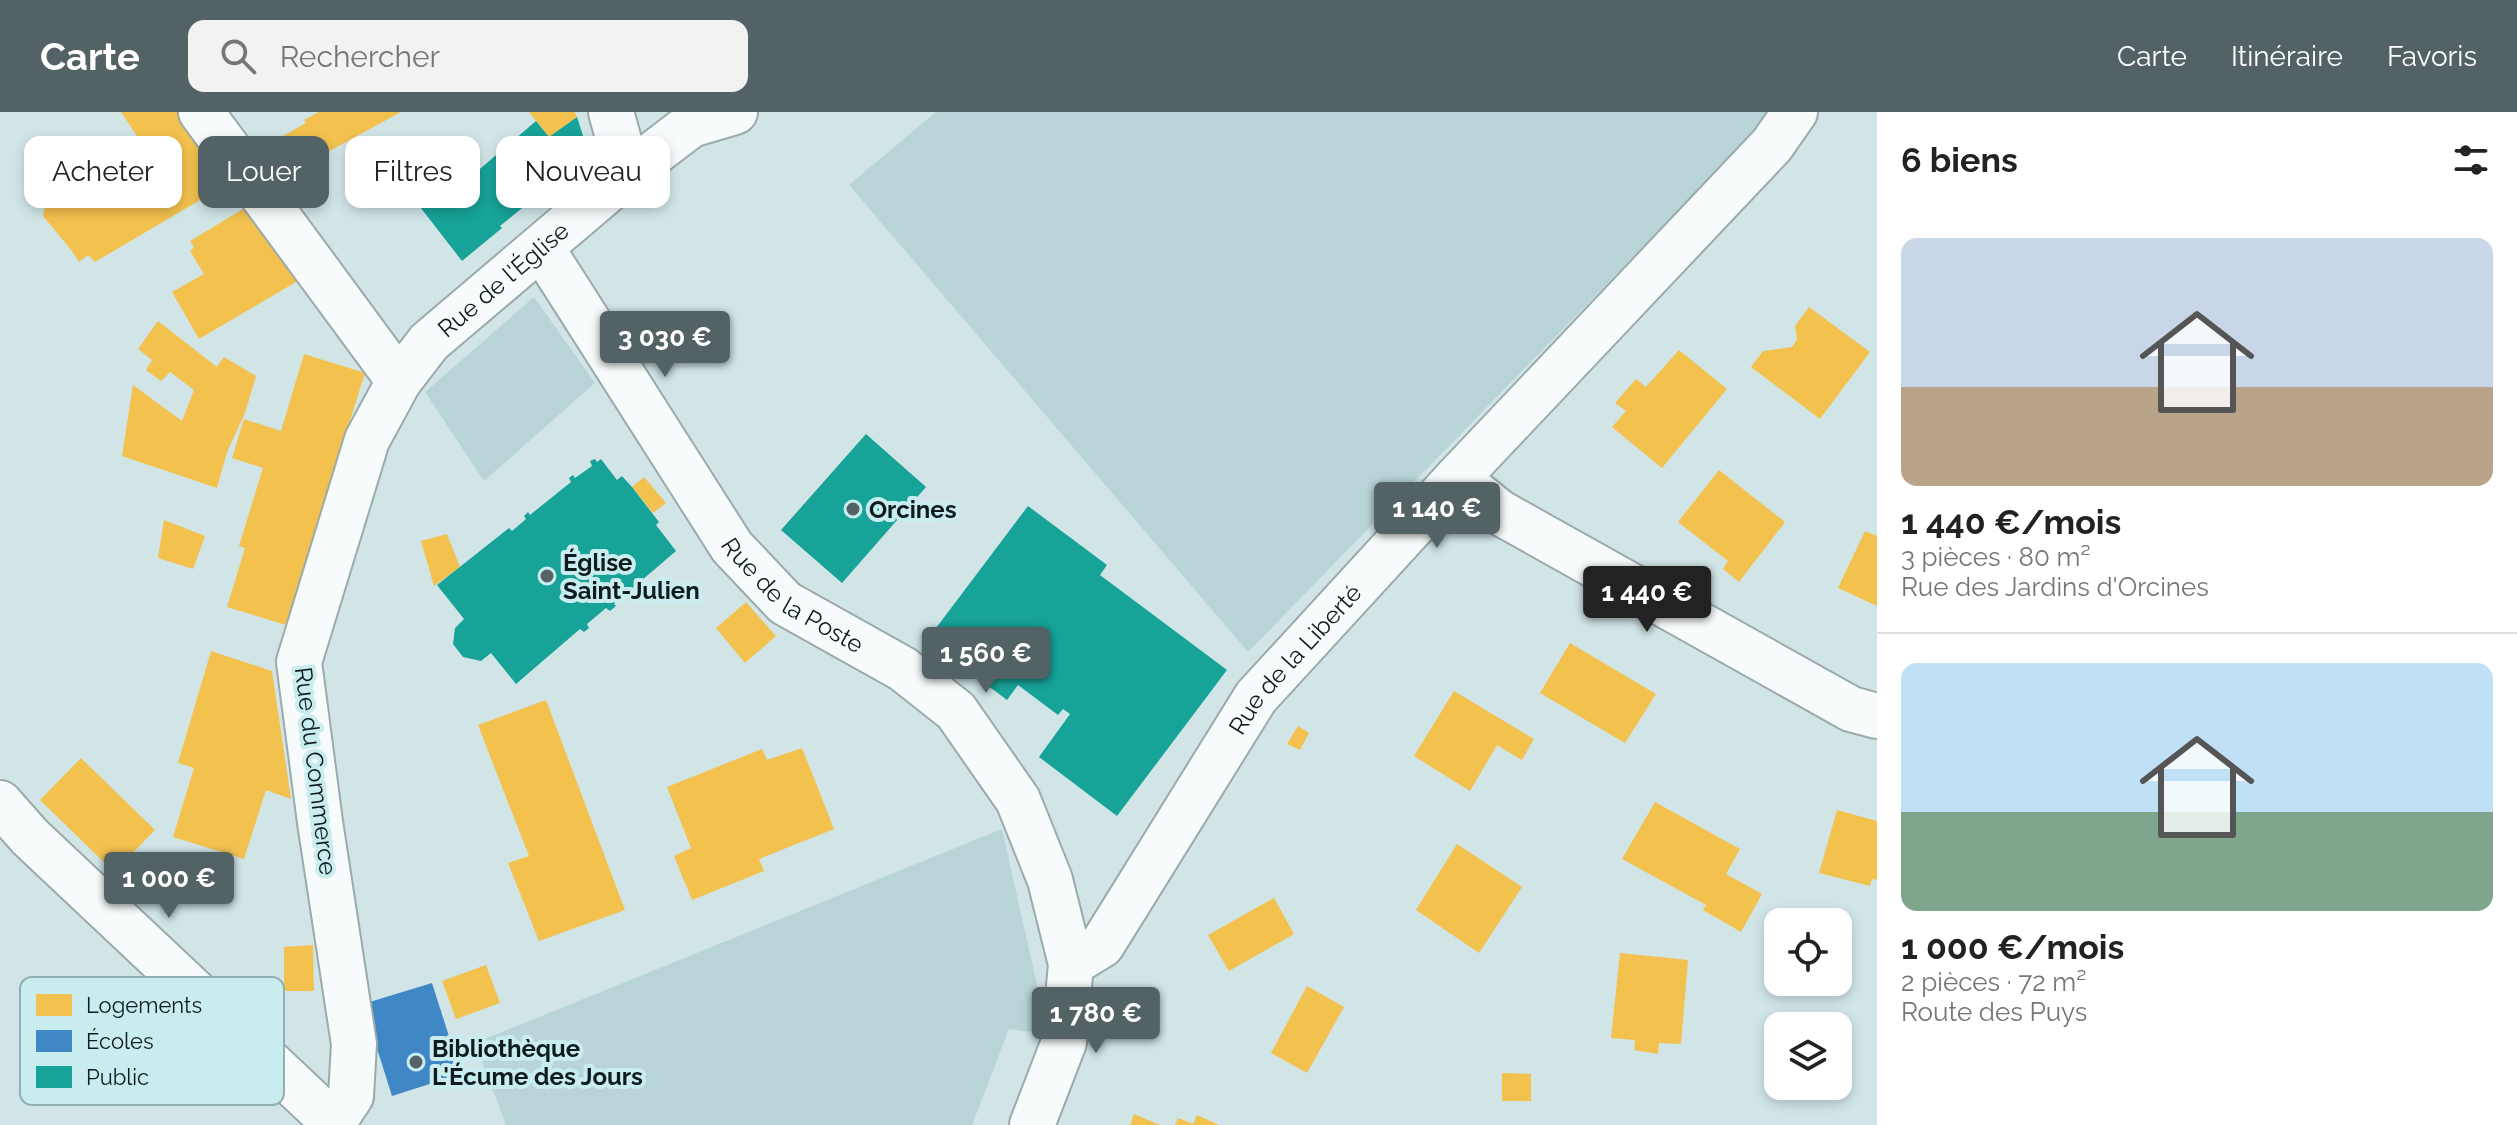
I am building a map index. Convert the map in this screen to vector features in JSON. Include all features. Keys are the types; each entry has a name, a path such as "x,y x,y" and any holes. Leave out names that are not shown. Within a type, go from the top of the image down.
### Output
{"street":[{"path":"201,112 399,381"},
{"path":"611,112 618,136"},
{"name":"Rue de l'Église","path":"670,141 691,125 735,112"},
{"name":"Rue de la Liberté","path":"1071,964 1102,945 1256,697 1457,478 1772,145 1795,112"},
{"name":"Rue de l'Église","path":"399,381 429,342 587,208"},
{"name":"Rue de la Poste","path":"541,247 732,547 785,603 903,669 956,711 1018,800 1050,880 1071,964"},
{"name":"Rue du Commerce","path":"335,1124 351,1096 354,1044 299,662 367,440 399,381"},
{"path":"1457,478 1499,512 1851,709 1877,716"},
{"path":"0,803 30,837 179,977"},
{"path":"1032,1125 1064,1042 1071,964"},
{"path":"284,1076 335,1124"}],"shaded area":[{"path":"936,112 1769,112 1761,126 1248,652 849,185"},
{"path":"534,297 595,383 484,481 425,392"},
{"path":"1002,829 1048,1034 1009,1029 972,1125 506,1125 475,1043"}],"building: Logements":[{"path":"121,112 187,112 204,136 198,136 198,201 95,262 88,255 79,262 43,216 45,208 182,208 182,136 137,136"},
{"path":"319,112 401,112 357,136 345,136 345,143 329,151 329,136 283,136 306,123 304,120"},
{"path":"529,112 575,112 577,117 548,136"},
{"path":"249,208 301,279 199,339 172,292 204,274 190,251 194,247 190,241"},
{"path":"1809,307 1870,352 1820,419 1751,367 1763,351 1792,347 1797,339 1795,326"},
{"path":"158,321 217,367 224,357 256,376 217,488 122,456 133,385 182,421 194,390 170,372 161,381 146,370 152,360 138,349"},
{"path":"1679,350 1727,389 1662,468 1612,427 1626,411 1615,403 1636,379 1646,387"},
{"path":"304,354 365,373 286,625 227,607 245,548 239,546 263,468 232,458 244,419 281,431"},
{"path":"1719,470 1785,522 1739,582 1723,569 1728,561 1678,522"},
{"path":"644,477 666,503 653,513 632,487"},
{"path":"164,520 205,536 193,569 158,558"},
{"path":"1865,531 1877,536 1877,606 1838,588"},
{"path":"447,534 460,567 434,586 421,541"},
{"path":"746,602 776,636 745,663 716,628"},
{"path":"1570,643 1656,694 1625,743 1540,693"},
{"path":"211,651 272,671 291,799 266,790 244,859 173,837 194,768 178,763"},
{"path":"1454,691 1534,739 1522,760 1497,745 1470,791 1414,756"},
{"path":"546,700 625,910 539,941 508,863 529,856 478,725"},
{"path":"1298,726 1309,733 1300,750 1287,744"},
{"path":"802,748 834,829 759,859 764,871 692,900 674,856 691,848 667,787 762,749 767,760"},
{"path":"81,758 155,830 114,872 40,800"},
{"path":"1655,802 1740,849 1726,874 1762,894 1741,932 1703,910 1706,905 1622,859"},
{"path":"1837,810 1877,821 1877,880 1872,879 1870,886 1819,873"},
{"path":"1457,844 1522,887 1479,953 1416,910"},
{"path":"1274,898 1294,934 1229,971 1208,935"},
{"path":"313,945 314,991 284,991 284,947"},
{"path":"1620,953 1688,960 1681,1044 1659,1043 1658,1054 1634,1050 1635,1040 1611,1038"},
{"path":"486,965 500,1003 456,1019 442,981"},
{"path":"1307,986 1344,1007 1307,1073 1271,1053"},
{"path":"1502,1073 1531,1074 1531,1101 1502,1101"},
{"path":"1134,1114 1160,1125 1130,1125"},
{"path":"1197,1115 1219,1125 1175,1125 1178,1118 1193,1124"}],"building: Écoles":[{"path":"432,983 461,1074 392,1096 363,1004"}],"building: Public":[{"path":"577,117 583,136 550,136"},
{"path":"536,121 548,136 518,136"},
{"path":"496,155 496,208 522,208 462,261 421,208 480,208 480,169"},
{"name":"Orcines","path":"866,434 926,487 842,583 781,530"},
{"name":"Église Saint-Julien","path":"595,459 597,462 601,459 617,480 622,476 632,487 659,522 656,525 676,551 614,604 616,606 610,611 606,608 587,624 589,628 584,632 580,629 516,684 491,653 481,661 463,657 453,644 455,628 464,619 437,585 509,528 512,531 526,519 524,516 528,512 530,515 571,482 569,478 573,475 575,478 592,466 590,461"},
{"path":"1028,506 1107,565 1100,575 1227,670 1117,816 1039,757 1070,714 1063,709 1058,715 1018,685 1007,700 927,640"}],"place":[{"name":"Orcines","path":"853,509"},
{"name":"Église Saint-Julien","path":"547,576"},
{"name":"Bibliothèque L'Écume des Jours","path":"416,1062"}]}
